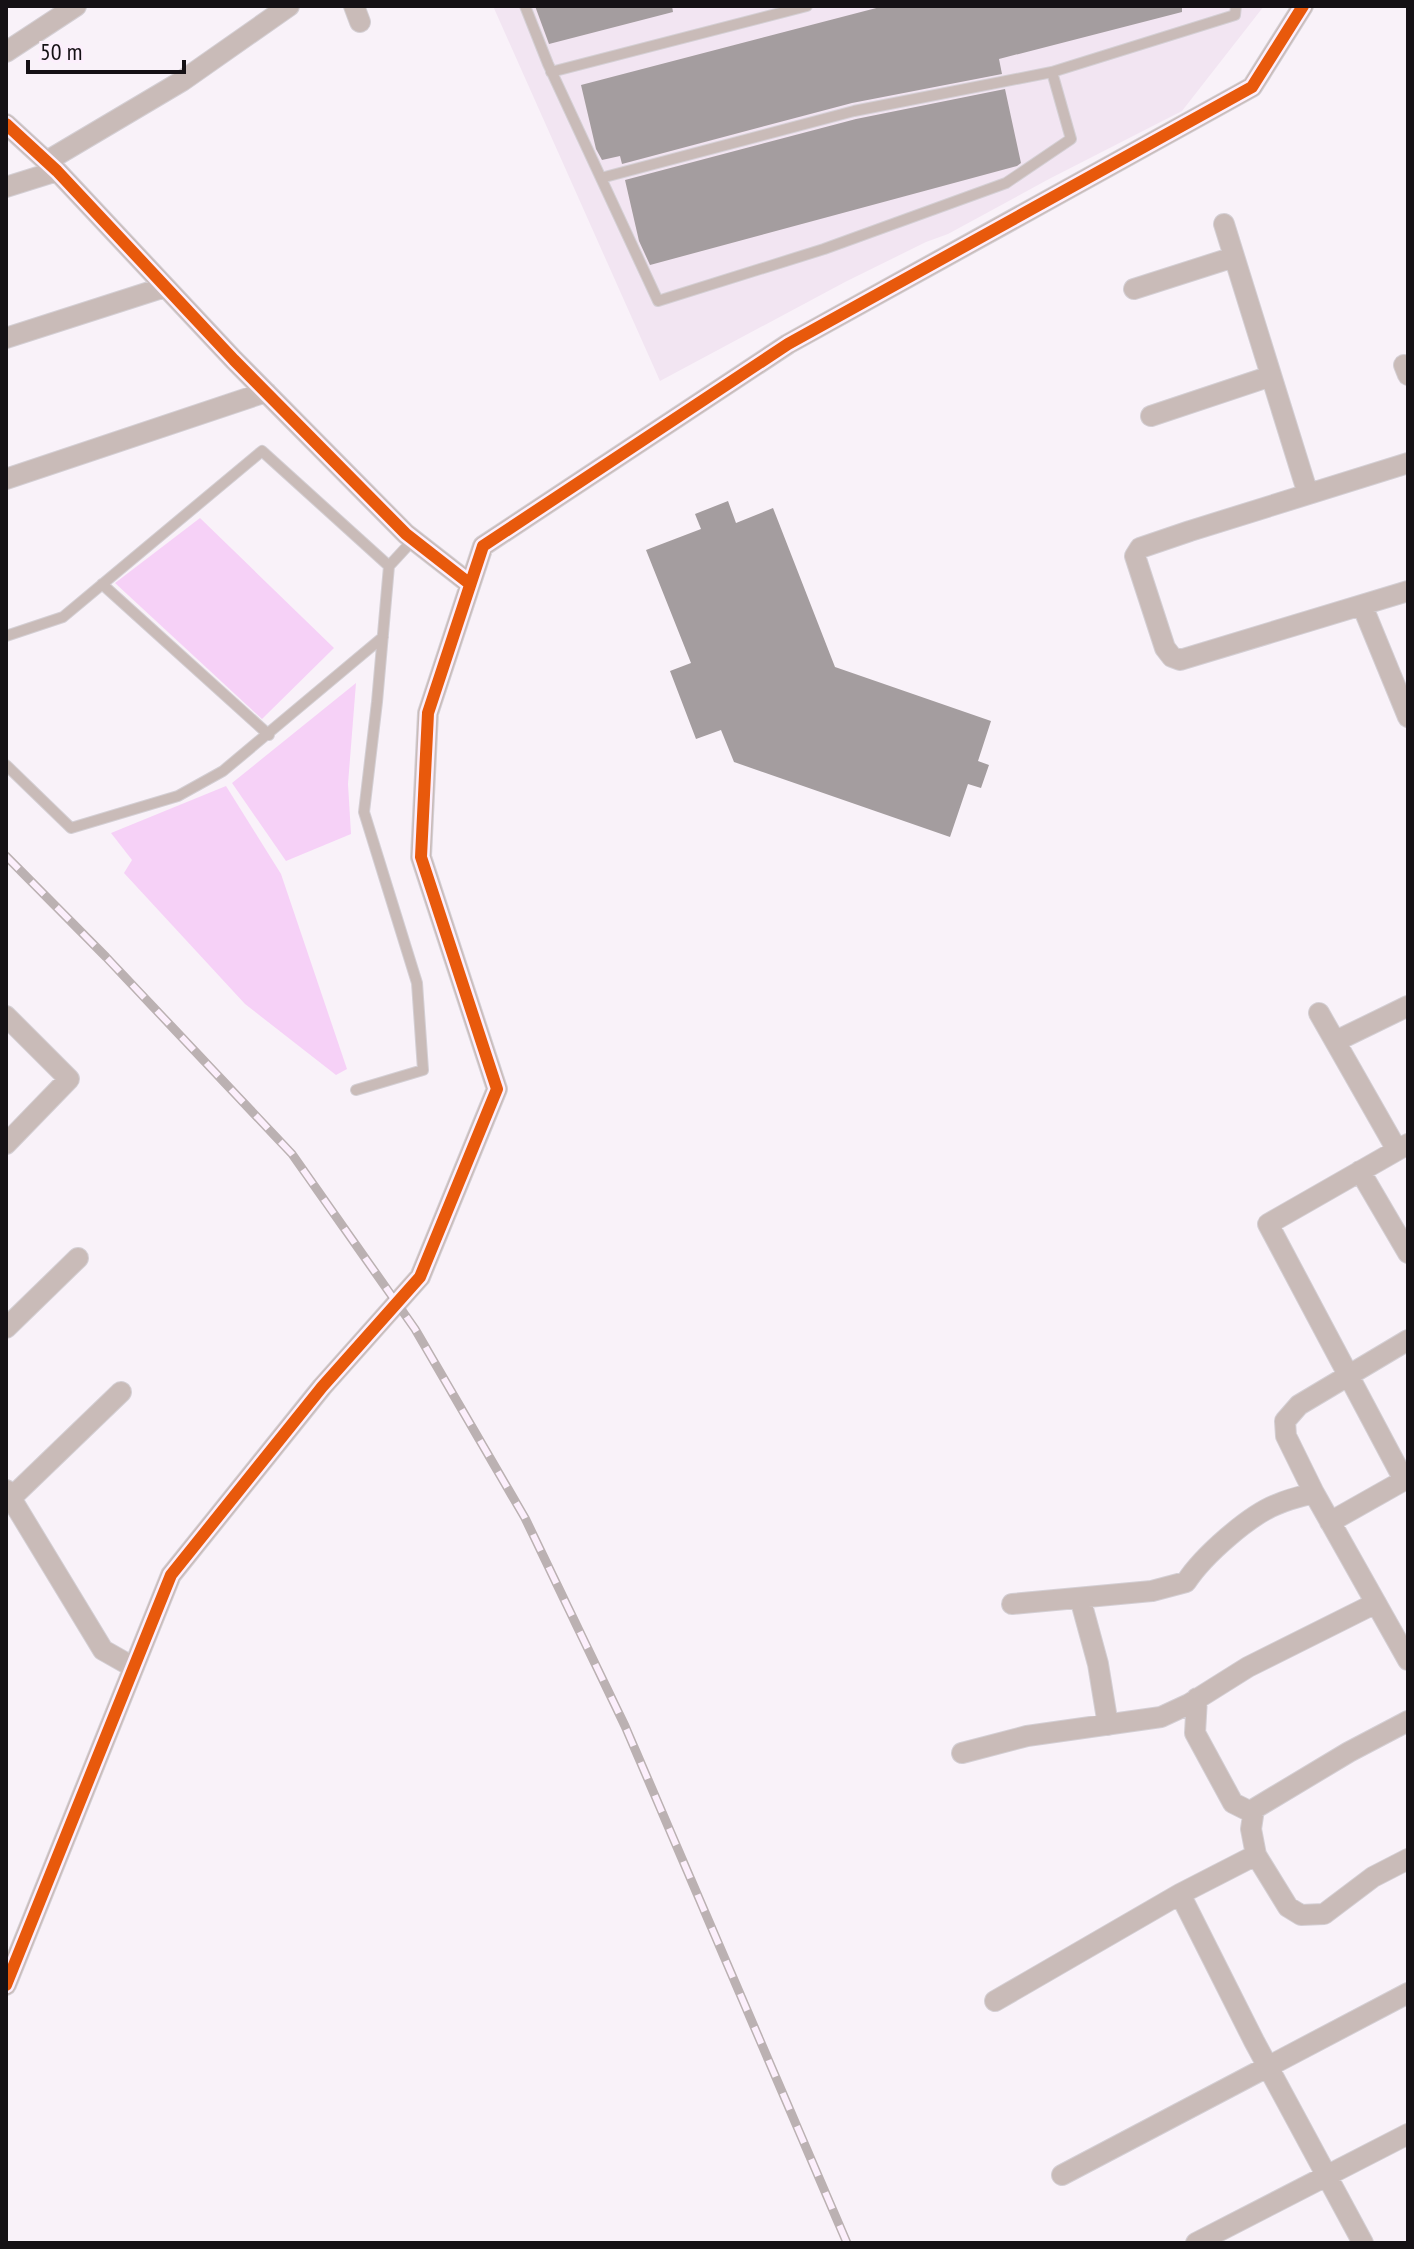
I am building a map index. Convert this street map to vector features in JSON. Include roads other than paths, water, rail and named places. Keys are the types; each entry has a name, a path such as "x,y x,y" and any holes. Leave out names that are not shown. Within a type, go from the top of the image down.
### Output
{"street":[{"path":"6,52 76,6"},
{"path":"6,1985 171,1575 322,1387 420,1277 497,1089 421,857 428,713 483,546 788,344 1252,87 1303,6"},
{"path":"6,187 52,166 182,81 282,8"},
{"path":"6,124 52,166 266,392 413,540 470,584"},
{"path":"1224,224 1308,494"},
{"path":"1134,289 1234,257"},
{"path":"6,338 165,287"},
{"path":"1151,416 1271,376"},
{"path":"6,479 266,392"},
{"path":"1408,463 1140,548 1135,556 1165,648 1172,657 1180,660 1408,591"},
{"path":"1362,605 1408,717"},
{"path":"1336,1041 1408,1006"},
{"path":"1319,1013 1402,1147 1268,1224 1347,1377 1406,1479 1330,1522"},
{"path":"6,1016 69,1079 6,1144"},
{"path":"1360,1171 1408,1253"},
{"path":"6,1328 78,1258"},
{"path":"1408,1340 1299,1405 1285,1421 1286,1436 1314,1493 1408,1660"},
{"path":"121,1392 9,1494 103,1650 133,1667"},
{"path":"1012,1604 1152,1591 1186,1582 1196,1567 1230,1535 1275,1505 1314,1493"},
{"path":"1080,1598 1098,1664 1108,1725"},
{"path":"962,1753 1027,1736 1161,1717 1248,1667 1376,1603"},
{"path":"1197,1698 1195,1733 1233,1803 1253,1813"},
{"path":"1408,1721 1254,1809 1251,1829 1256,1855 1288,1907 1301,1915 1324,1914 1373,1877 1408,1859"},
{"path":"995,2001 1180,1894 1256,1855"},
{"path":"1180,1894 1268,2068 1363,2243"},
{"path":"1062,2175 1408,1993"},
{"path":"1196,2243 1408,2134"}],"lane":[{"path":"525,6 551,72 658,301 824,249 1006,183 1071,139 1052,72"},
{"path":"551,72 807,6"},
{"path":"601,178 854,111 1052,72 1235,15 1236,6"},
{"path":"6,636 63,617 262,451 389,566"},
{"path":"356,1090 423,1070 417,983 364,812 389,566 413,540"},
{"path":"102,584 269,735"},
{"path":"6,765 71,828 178,796 223,771 383,637"}],"railway":[{"path":"6,856 292,1154 415,1329 525,1518 625,1726 847,2243"}]}
